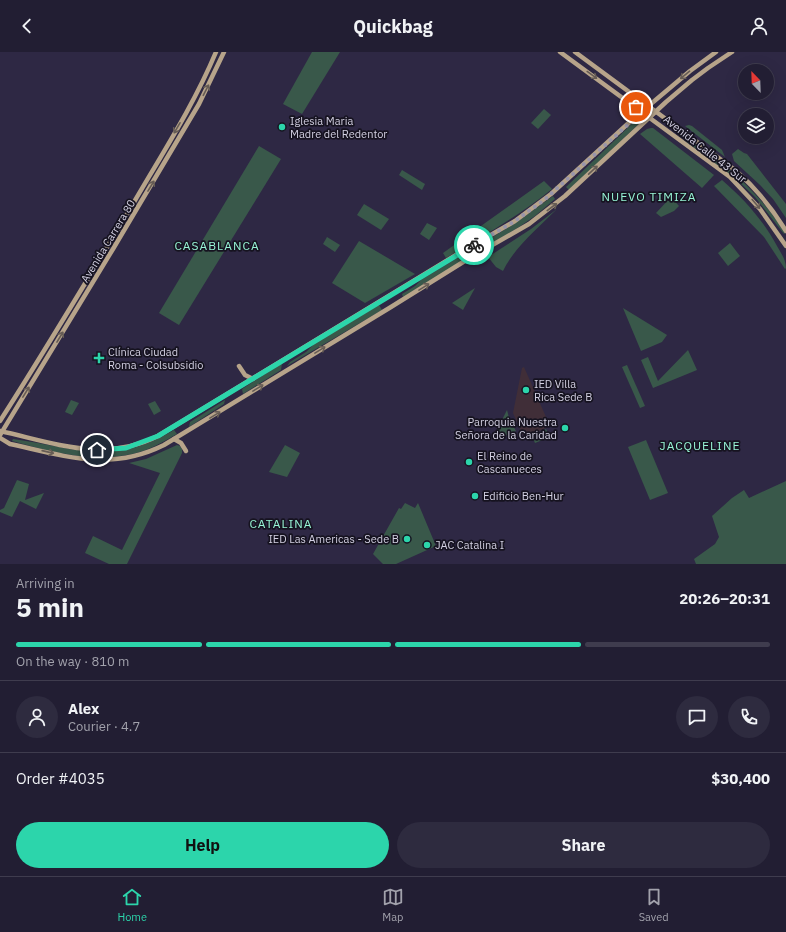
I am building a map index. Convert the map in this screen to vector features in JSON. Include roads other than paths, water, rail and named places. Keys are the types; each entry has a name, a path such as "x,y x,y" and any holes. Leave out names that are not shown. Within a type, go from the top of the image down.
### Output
{"main road":[{"name":"Avenida Carrera 80","path":"0,421 39,362 160,158 196,94 216,52"},
{"name":"Avenida Carrera 80","path":"1,432 166,161 199,104 224,52"},
{"name":"Avenida Calle 43 Sur","path":"560,52 725,173 740,186 769,220 786,246"},
{"name":"Avenida Calle 43 Sur","path":"575,52 747,180 765,200 786,231"},
{"path":"1,432 75,448 106,450 126,448 158,436 456,255 502,229 544,200 648,106 693,68 716,52"},
{"path":"0,445 10,444 82,459 99,460 123,458 141,454 174,440 468,259 517,232 539,217 565,196 666,102 706,70 732,52"},
{"path":"665,118 664,110 666,102"},
{"path":"160,158 166,161"},
{"path":"123,219 131,220"},
{"path":"123,219 128,225"},
{"path":"239,366 243,374 253,379"},
{"path":"0,438 10,444"},
{"path":"174,440 181,443 186,451"}],"place":[{"name":"Iglesia Maria Madre del Redentor","path":"282,127"},
{"name":"Clínica Ciudad Roma - Colsubsidio","path":"99,358"},
{"name":"IED Villa Rica Sede B","path":"526,390"},
{"name":"Parroquia Nuestra Señora de la Caridad","path":"565,428"},
{"name":"El Reino de Cascanueces","path":"469,462"},
{"name":"Edificio Ben-Hur","path":"475,496"},
{"name":"IED Las Americas - Sede B","path":"407,539"},
{"name":"JAC Catalina I","path":"427,545"}],"district":[{"name":"NUEVO TIMIZA","path":"649,197"},
{"name":"CASABLANCA","path":"217,246"},
{"name":"JACQUELINE","path":"700,446"},
{"name":"CATALINA","path":"281,524"}]}
